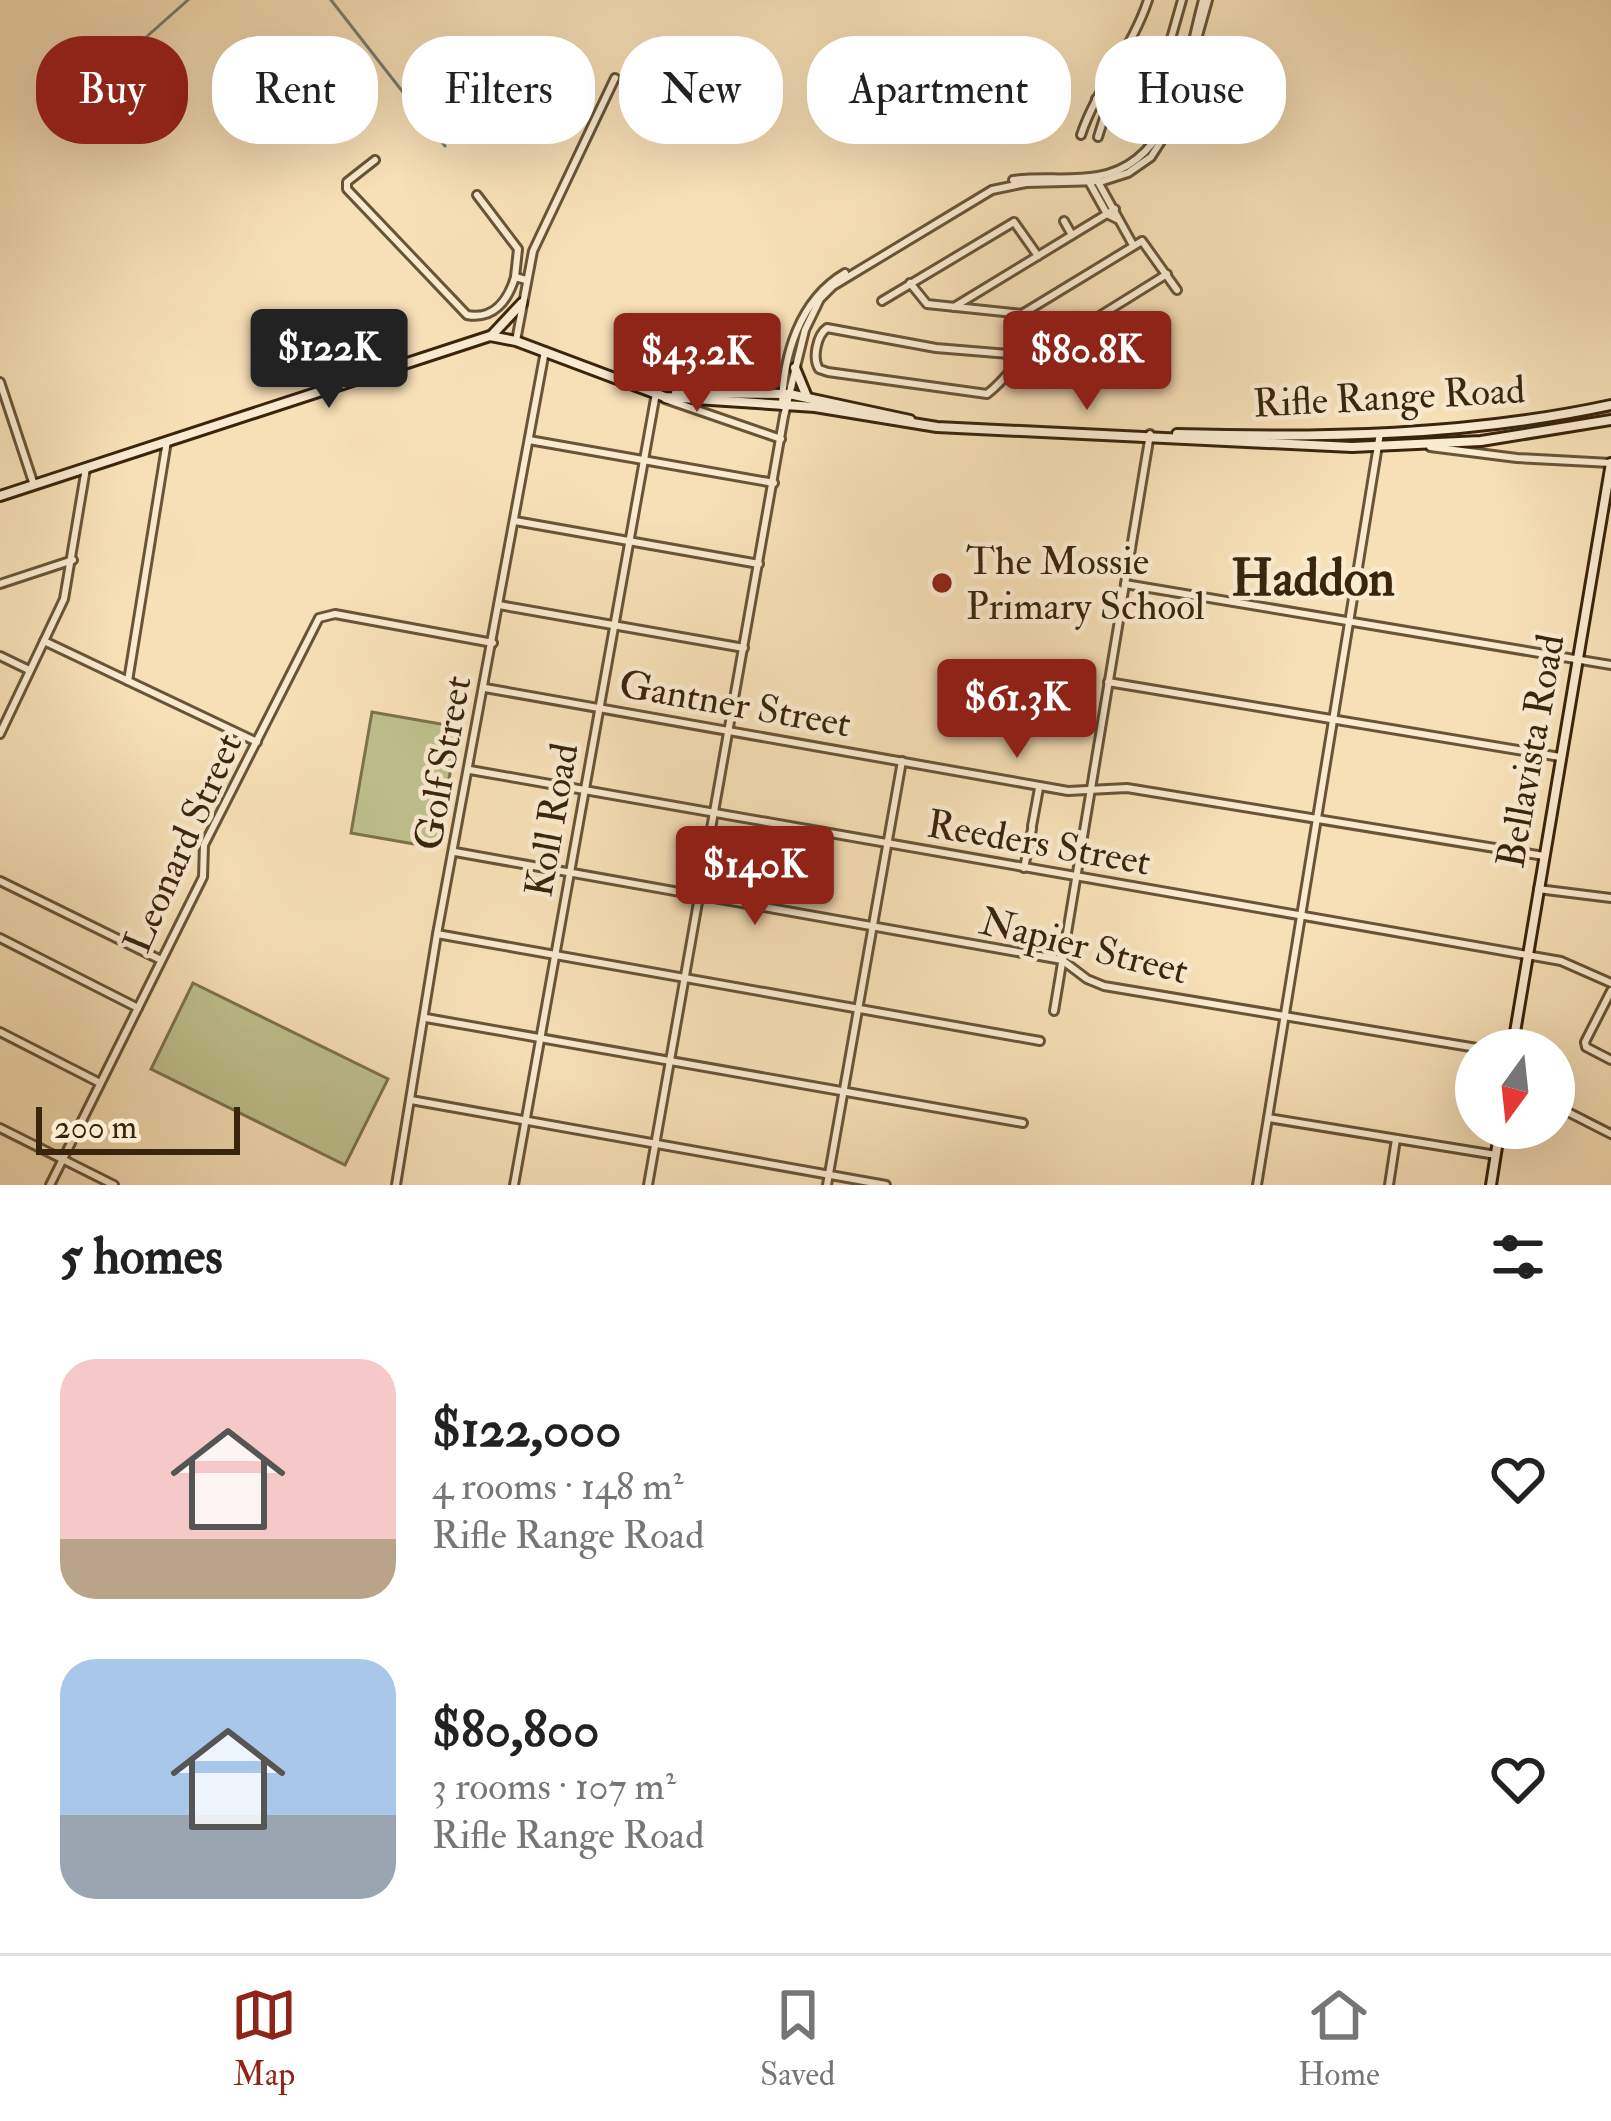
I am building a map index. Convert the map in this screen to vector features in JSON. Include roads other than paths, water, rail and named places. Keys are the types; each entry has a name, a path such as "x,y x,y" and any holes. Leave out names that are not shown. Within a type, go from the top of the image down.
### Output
{"main road":[{"path":"490,336 522,303"},
{"path":"0,496 490,336 516,340 656,395"},
{"path":"795,368 807,397"},
{"name":"Rifle Range Road","path":"656,395 807,397 936,423 1149,436 1380,433 1534,420 1611,405"},
{"name":"Rifle Range Road","path":"785,399 937,428 1379,447 1503,438 1611,420"},
{"name":"Bellavista Road","path":"1516,1029 1611,463"},
{"path":"1491,1185 1497,1149"}],"street":[{"path":"1132,36 1148,0"},
{"path":"1172,36 1182,0"},
{"path":"648,1185 774,483 794,337 812,306 833,286 992,190 1014,184 1092,180 1139,166 1168,135 1205,0"},
{"path":"516,340 533,251 615,78"},
{"path":"1081,135 1095,99"},
{"path":"375,160 347,182 347,189 466,314 479,316 496,310 510,293 519,251 477,194"},
{"path":"1092,180 1133,244"},
{"path":"953,308 1111,211"},
{"path":"1064,221 1072,235"},
{"path":"882,301 1014,222 1038,256"},
{"path":"910,283 927,304 1026,313 1133,244 1145,242 1177,290"},
{"path":"1085,325 1167,274"},
{"path":"515,277 526,280"},
{"path":"785,399 812,306"},
{"path":"1022,355 936,348 827,328 815,359 819,369 828,372 980,395 994,389 1022,355 1035,332 1026,313"},
{"name":"Golf Street","path":"400,1184 437,934 544,351"},
{"path":"0,382 34,485"},
{"path":"656,395 781,439"},
{"name":"Koll Road","path":"514,1185 656,395"},
{"path":"1257,1185 1380,433"},
{"path":"1054,1011 1149,436"},
{"path":"528,440 774,483"},
{"path":"128,681 167,441"},
{"path":"1416,444 1495,456 1611,463"},
{"path":"0,732 64,598 86,468"},
{"path":"513,521 759,564"},
{"path":"0,584 73,560"},
{"path":"1125,584 1611,665"},
{"path":"499,605 744,648"},
{"name":"Leonard Street","path":"50,1185 203,877 204,844 317,622 324,614 493,643"},
{"path":"44,641 256,742"},
{"path":"0,656 30,670"},
{"path":"1108,682 1562,758"},
{"name":"Gantner Street","path":"484,688 1039,786 1090,792 1127,788 1544,856"},
{"path":"827,1185 902,761"},
{"name":"Reeders Street","path":"470,770 1566,962 1611,987"},
{"path":"1024,868 1039,786"},
{"name":"Napier Street","path":"455,853 1062,960 1087,980 1104,986 1455,1044"},
{"path":"0,881 161,960"},
{"path":"1538,889 1611,898"},
{"path":"437,934 1040,1041"},
{"path":"0,938 138,1008"},
{"path":"1611,987 1585,1042 1611,1060"},
{"path":"426,1018 1024,1123"},
{"path":"0,1032 100,1083"},
{"path":"411,1100 886,1185"},
{"path":"1575,1116 1611,1134"},
{"path":"1268,1118 1496,1155"},
{"path":"0,1128 114,1185"},
{"path":"1389,1185 1396,1139"}],"waterway":[{"path":"147,36 188,0"},
{"path":"331,0 445,146"}],"place":[{"name":"The Mossie Primary School","path":"942,583"}],"district":[{"name":"Haddon","path":"1313,579"}]}
